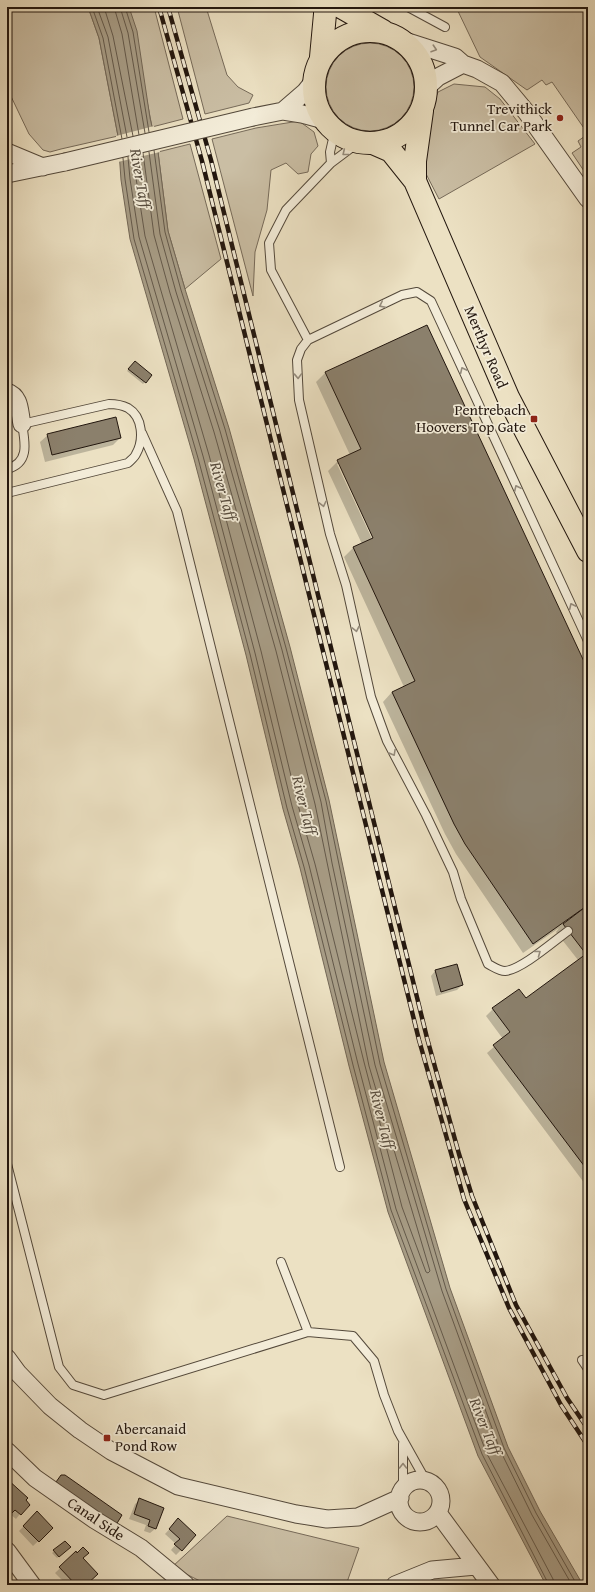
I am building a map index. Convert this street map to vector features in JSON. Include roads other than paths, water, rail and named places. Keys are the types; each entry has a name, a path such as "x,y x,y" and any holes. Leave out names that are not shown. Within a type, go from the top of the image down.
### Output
{"main road":[{"path":"325,7 321,56 316,69 314,82 314,98 318,109 330,125 345,137 367,143 384,143 406,129 416,119 424,98 423,68 414,52 394,36 340,7"},
{"path":"321,56 337,41 351,34 368,30 394,36"},
{"name":"Merthyr Road","path":"415,181 415,161 424,98"},
{"name":"Merthyr Road","path":"367,143 391,152 415,181 508,397 588,552"}],"street":[{"path":"394,36 455,56 463,64 477,69 502,83 527,113 588,199"},
{"path":"424,98 438,77 463,64"},
{"path":"283,111 314,82"},
{"path":"7,174 283,111 302,114 330,125"},
{"path":"7,152 43,167"},
{"path":"7,392 14,394 17,398 22,424"},
{"path":"7,1358 18,1373 50,1406 80,1430 111,1451 178,1486 296,1514 327,1519 358,1517 402,1493"},
{"name":"Canal Side","path":"7,1452 35,1478 95,1520 141,1548 186,1585"},
{"path":"415,1480 426,1481 435,1486 439,1492 441,1506 433,1518 427,1521 413,1521 407,1517 399,1503 402,1493 408,1484 415,1480"},
{"path":"438,1512 491,1585"},
{"path":"7,1550 32,1585"},
{"path":"395,1585 432,1570 476,1566"}],"lane":[{"path":"408,7 445,26"},
{"path":"330,125 331,163"},
{"path":"308,340 271,270 270,243 286,210 331,163 367,143"},
{"path":"568,931 518,967 505,971 497,970 488,964 461,899 453,872 426,814 387,741 371,698 346,585 330,534 299,400 297,360 301,349 308,340 402,295 417,292 431,301 588,641"},
{"path":"7,469 16,464 24,454 26,447 22,424 109,404 124,407 134,414 139,423 142,433 177,511 340,1167"},
{"path":"7,494 128,463 136,455 142,433"},
{"path":"7,1164 59,1367 73,1385 104,1395 308,1332 353,1336 374,1360 384,1395 403,1443 426,1481"},
{"path":"281,1262 308,1332"},
{"path":"582,1360 588,1369"},
{"path":"402,1493 403,1443"}],"water":[{"name":"River Taff","path":"88,7 129,7 137,31 150,118 158,152 168,231 229,428 290,647 329,800 384,1062 450,1288 508,1447 540,1511 583,1585 546,1585 478,1456 388,1212 349,1066 300,868 283,809 246,655 194,459 130,239 121,180 118,136 99,38"}],"railway":[{"path":"159,7 202,161 419,1040 464,1199 509,1308 561,1405 588,1446"},
{"path":"168,7 211,160 427,1038 459,1154 472,1196 516,1305 567,1398 588,1429"}],"place":[{"name":"Trevithick Tunnel Car Park","path":"560,118"},
{"name":"Pentrebach Hoovers Top Gate","path":"534,419"},
{"name":"Abercanaid Pond Row","path":"107,1438"}]}
